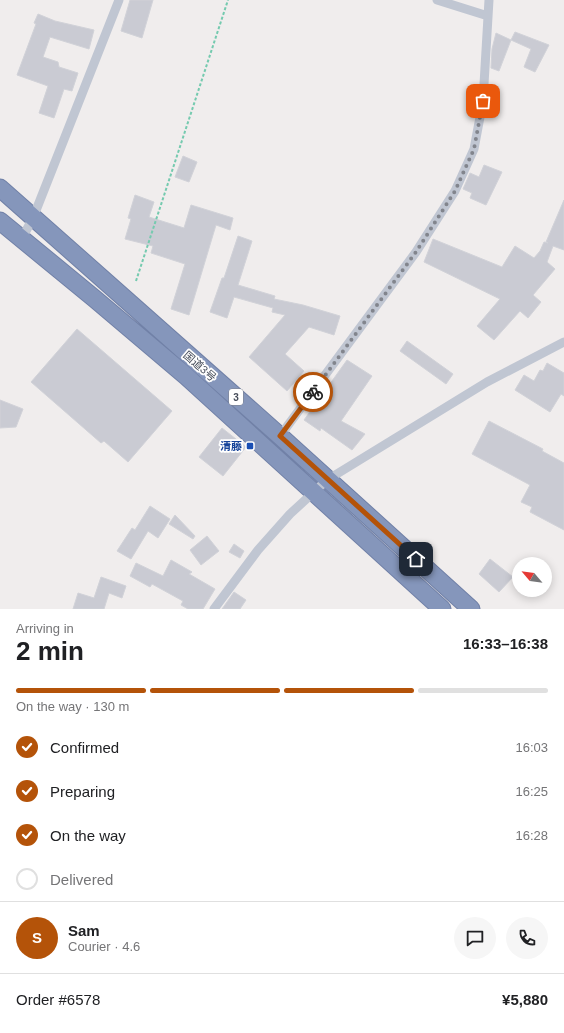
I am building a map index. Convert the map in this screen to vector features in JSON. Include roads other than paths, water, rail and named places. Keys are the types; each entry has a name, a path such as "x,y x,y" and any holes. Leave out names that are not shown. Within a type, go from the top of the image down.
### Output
{"highway":[{"name":"国道3号","path":"0,188 280,436 471,609"},
{"name":"国道3号","path":"0,222 96,299 186,376 442,609"}],"street":[{"path":"21,240 33,218 119,0"},
{"path":"437,0 488,16"},
{"path":"280,436 416,252 455,191 474,149 483,101 489,0"},
{"path":"214,609 258,550 290,514 327,480 487,382 564,342"}],"place":[{"name":"清藤","path":"250,446"}]}
